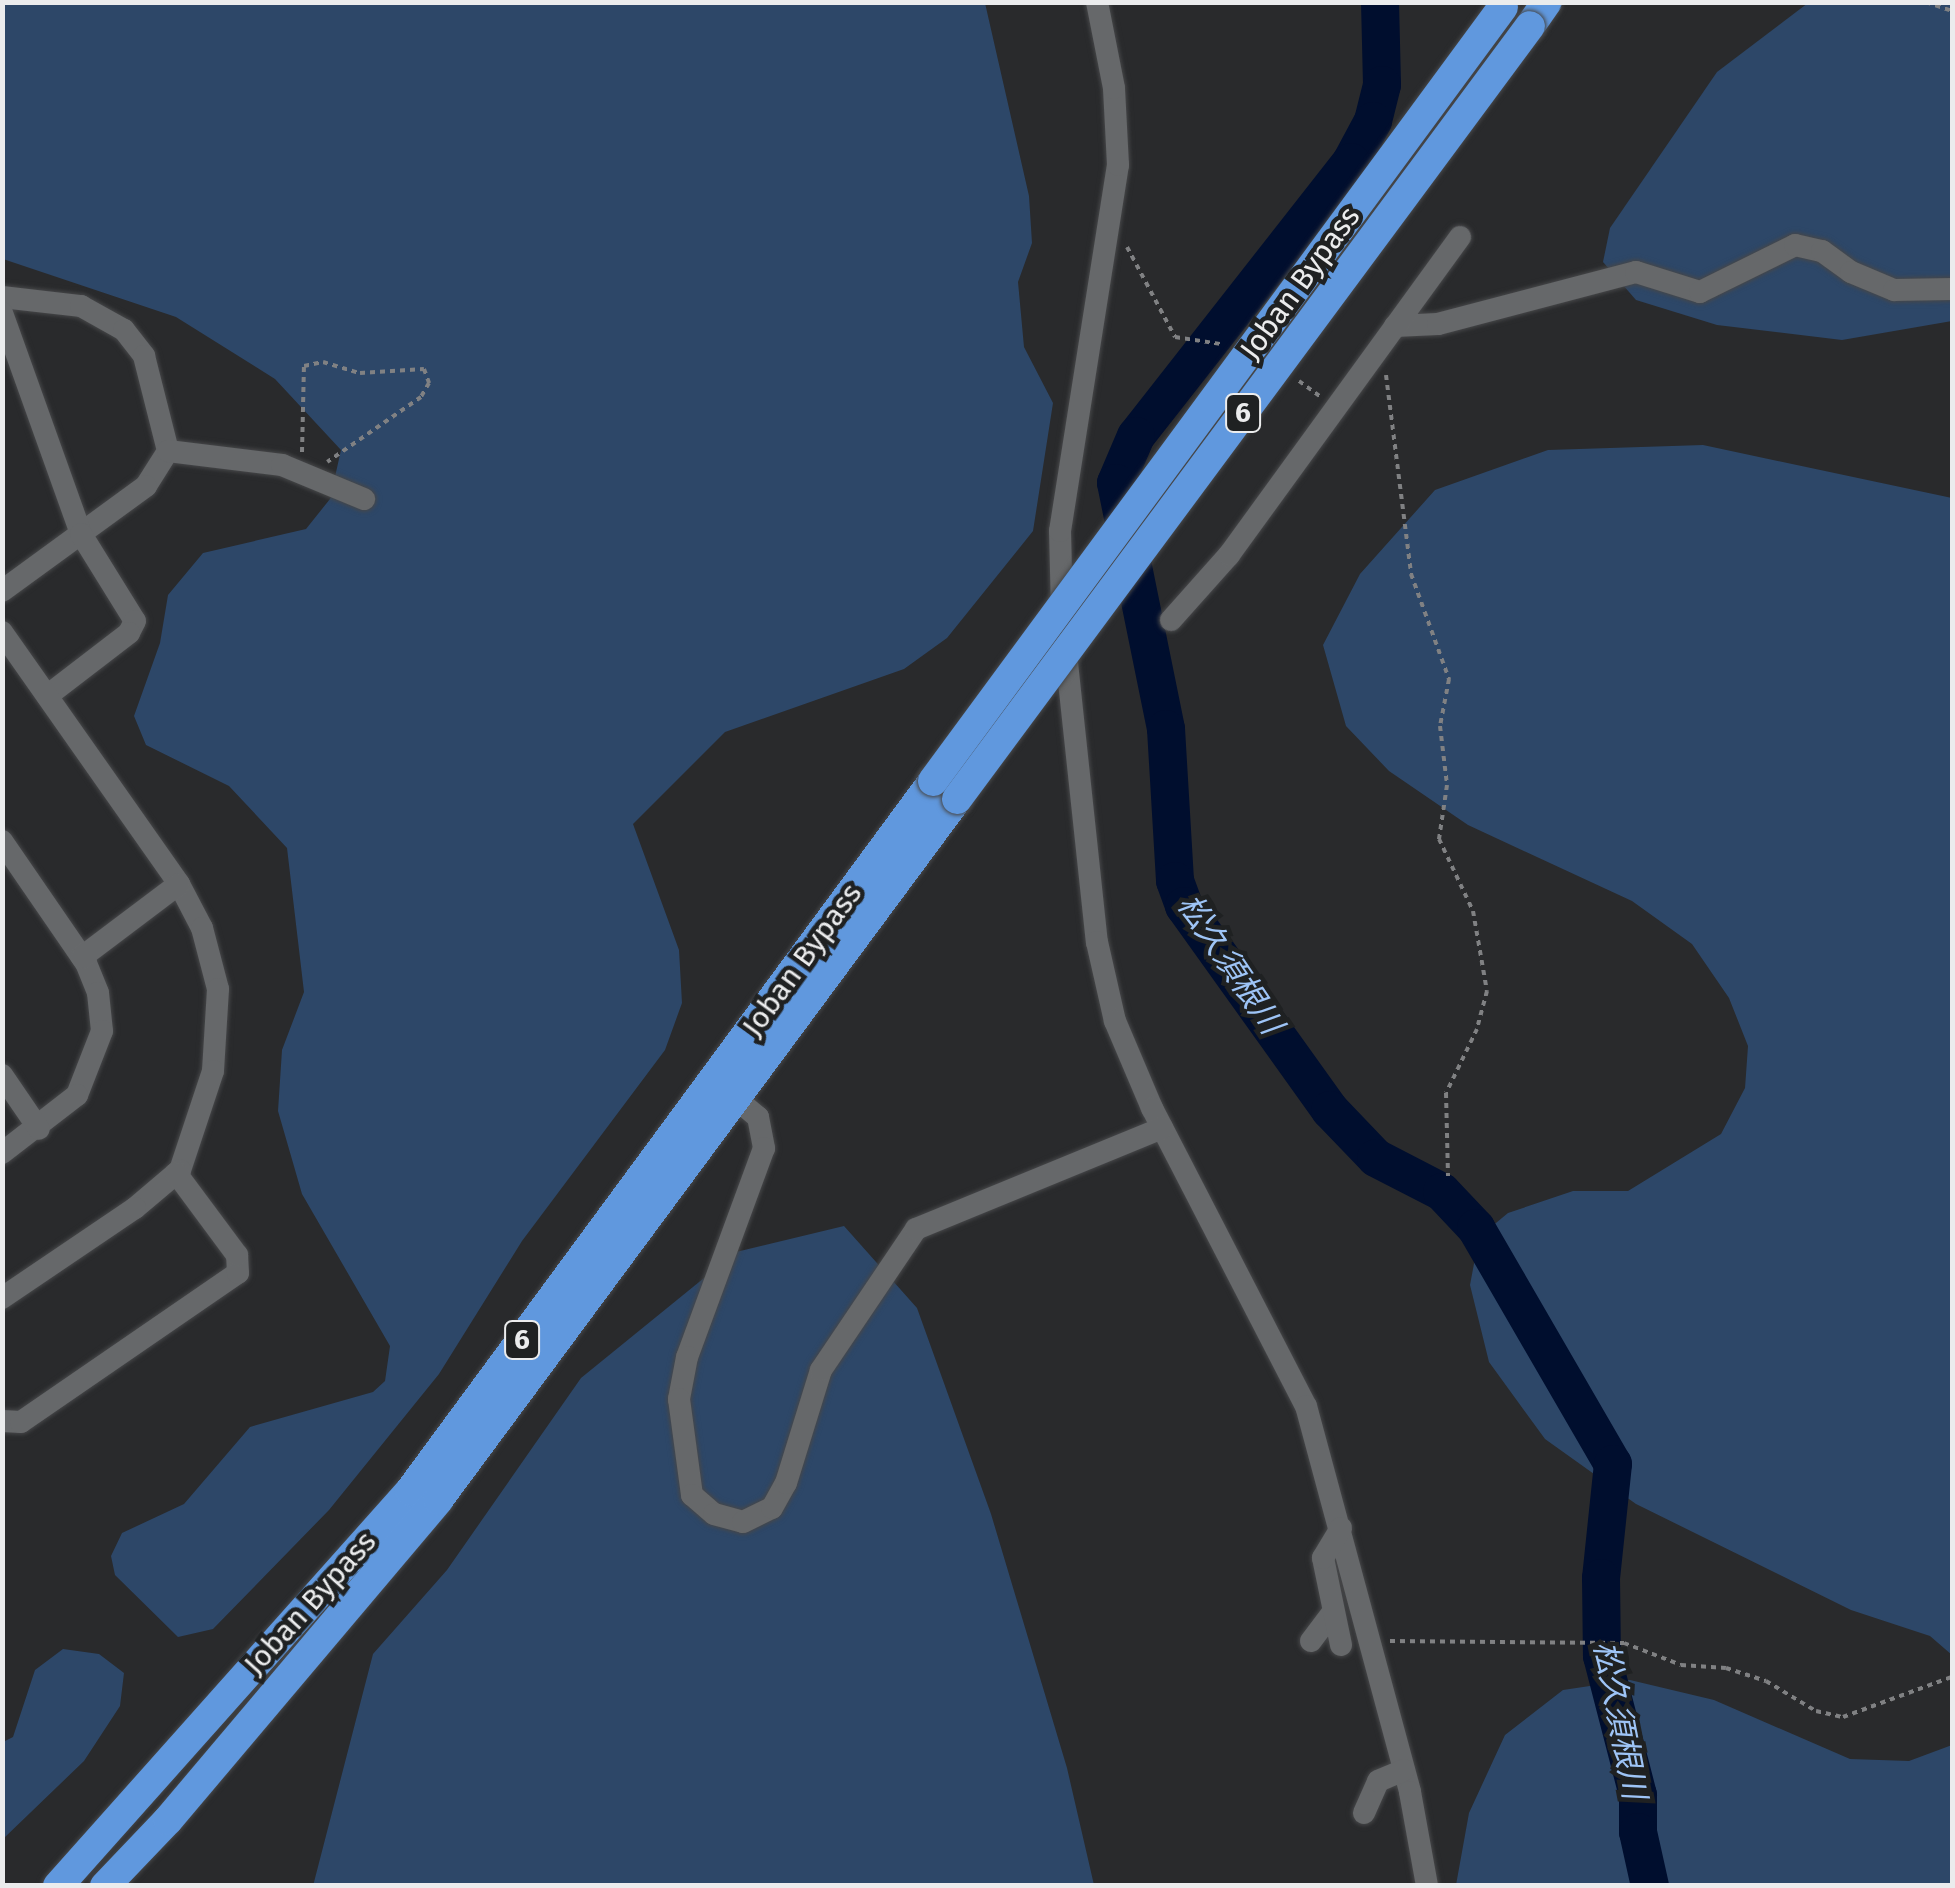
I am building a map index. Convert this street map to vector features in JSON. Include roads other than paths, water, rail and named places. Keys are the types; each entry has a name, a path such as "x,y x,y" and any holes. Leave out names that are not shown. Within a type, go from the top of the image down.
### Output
{"highway":[{"name":"Joban Bypass","path":"104,1886 168,1820 438,1500 735,1098 945,790 1505,5"},
{"name":"Joban Bypass","path":"60,1880 410,1491 1539,14"}],"street":[{"path":"1097,2 1117,122 1112,238 1058,566 1098,942 1115,1021 1162,1128 1293,1372 1371,1640 1404,1770 1427,1886"},
{"path":"1171,620 1229,555 1460,237"},
{"path":"1395,326 1438,324 1636,272 1700,292 1794,245 1822,250 1850,272 1894,290 1952,290"},
{"path":"2,297 81,306 124,330 144,356 168,451 146,486 2,591"},
{"path":"2,313 81,534 135,621 129,633 47,696"},
{"path":"168,451 282,465 364,499"},
{"path":"2,632 178,884 202,928 218,989 206,1108 176,1174 2,1298"},
{"path":"2,841 82,957 98,993 100,1051 77,1095 2,1154"},
{"path":"82,957 178,884"},
{"path":"2,1074 38,1129"},
{"path":"735,1098 758,1118 764,1148 687,1357 679,1399 692,1496 714,1514 743,1522 772,1508 821,1370 916,1228 1162,1128"},
{"path":"2,1421 21,1422 238,1273 237,1254 176,1174"},
{"path":"1340,1645 1323,1558 1341,1528"},
{"path":"1310,1641 1333,1612"},
{"path":"1364,1813 1378,1781 1404,1770"}],"waterway":[{"name":"松久須根川","path":"1380,2 1382,85 1373,121 1351,162 1136,436 1116,483 1166,729 1175,881 1184,906 1330,1110 1376,1158 1442,1192 1476,1228 1613,1464 1601,1578 1602,1656 1638,1795 1638,1832 1650,1886"}]}
